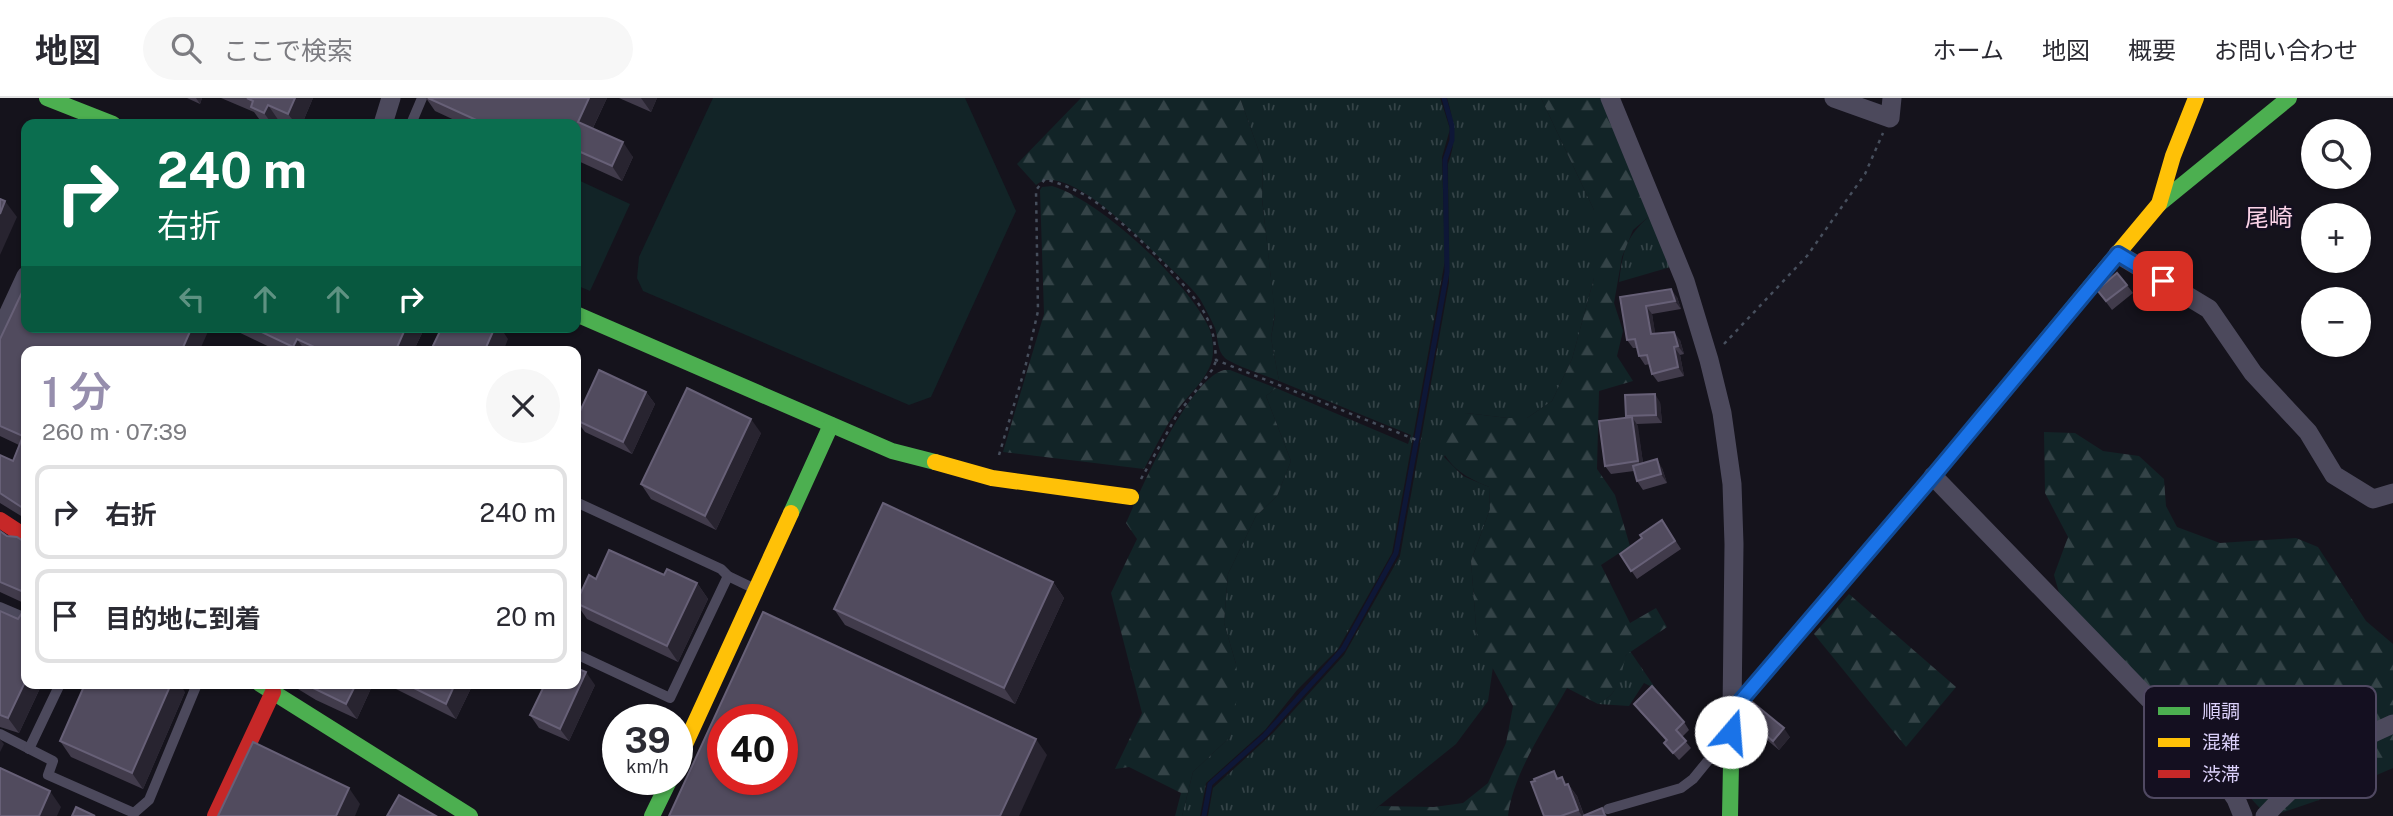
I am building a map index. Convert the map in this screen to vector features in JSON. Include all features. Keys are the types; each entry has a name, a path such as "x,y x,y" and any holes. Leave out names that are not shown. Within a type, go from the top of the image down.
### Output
{"street":[{"path":"47,98 94,119"},
{"path":"385,119 391,98"},
{"path":"1610,98 1685,281 1709,360 1721,413 1732,484 1734,544 1730,816"},
{"path":"1834,98 1891,108"},
{"path":"2159,205 2173,156 2196,98"},
{"path":"1732,711 2159,205 2289,98"},
{"path":"2118,254 2209,309 2253,373 2308,432 2334,475 2373,499 2393,493"},
{"path":"0,332 21,287"},
{"path":"581,316 892,451 992,478 1131,497"},
{"path":"693,727 831,425"},
{"path":"1933,476 2144,694"},
{"path":"0,520 21,534"},
{"path":"215,816 267,689"},
{"path":"271,689 470,816"},
{"path":"2376,732 2393,724"},
{"path":"652,816 662,795"},
{"path":"2235,798 2243,816"},
{"path":"2265,816 2283,798"}],"lane":[{"path":"413,119 422,98"},
{"path":"581,504 721,569 728,576 756,589"},
{"path":"581,656 670,698 728,576"},
{"path":"0,607 21,616"},
{"path":"29,749 58,689"},
{"path":"0,734 53,761 48,775 133,815 149,800 195,689"},
{"path":"1608,809 1681,788 1693,779 1731,732"}],"path":[{"path":"1709,360 1807,256 1865,174 1891,108"},
{"path":"992,478 1025,368 1038,311 1036,190 1045,179 1068,186 1091,198 1138,239 1190,290 1215,335 1216,360 1212,370 1177,415 1131,497"},
{"path":"1216,360 1419,441"}],"green space":[{"path":"713,98 965,98 1016,211 931,397 909,405 643,291 637,278 639,257"},
{"path":"1081,98 1240,98 1263,163 1262,199 1275,313 1271,338 1279,381 1242,367 1222,355 1215,328 1200,299 1121,221 1083,192 1065,183 1049,180 1036,185 1017,164"},
{"path":"1240,98 1440,98 1450,129 1442,157 1445,260 1392,553 1338,649 1297,690 1265,730 1206,783 1200,816 1182,816 1193,772 1230,737 1236,664 1224,623 1228,574 1256,516 1277,496 1291,461 1266,396 1276,388 1408,444 1411,435 1279,381 1271,338 1275,316 1262,198 1263,163"},
{"path":"1447,98 1541,98 1594,210 1594,278 1572,359 1552,401 1527,418 1466,413 1444,457 1463,476 1489,487 1490,509 1471,561 1477,638 1493,667 1488,701 1456,744 1370,816 1208,816 1213,788 1273,733 1344,655 1400,556 1449,283 1448,164 1454,131"},
{"path":"1541,98 1604,98 1653,213 1633,230 1622,257 1614,303 1623,331 1617,356 1633,381 1599,391 1597,469 1615,495 1630,546 1601,565 1630,623 1656,608 1667,627 1626,655 1618,684 1605,700 1598,704 1567,688 1523,767 1508,816 1370,816 1379,806 1434,807 1463,803 1488,783 1506,743 1513,706 1477,639 1471,561 1490,509 1489,487 1456,469 1445,456 1436,437 1446,420 1466,413 1527,418 1552,401 1572,359 1594,278 1594,210"},
{"path":"581,181 630,204 590,291 581,287"},
{"path":"1052,186 1072,194 1094,208 1141,245 1183,289 1210,332 1213,352 1209,367 1171,420 1144,469 1003,452 1044,314 1040,190 1042,187"},
{"path":"1653,213 1674,266 1619,282 1628,243 1637,228"},
{"path":"1224,370 1276,388 1266,396 1291,461 1277,496 1256,516 1228,574 1224,623 1236,664 1239,686 1230,737 1193,772 1182,816 1175,816 1181,793 1129,767 1115,769 1142,713 1111,593 1137,539 1126,523 1154,462 1196,393 1210,378"},
{"path":"2044,432 2075,433 2103,451 2139,456 2164,479 2166,506 2177,527 2220,543 2296,538 2318,547 2366,621 2393,644 2393,768 2376,775 2376,686 2144,686 2144,695 2060,596 2054,575 2068,537 2045,493"},
{"path":"1849,594 1956,687 1906,747 1814,634"},
{"path":"1630,651 1656,689 1644,683 1629,706 1598,704 1614,692 1622,664"},
{"path":"2251,798 2324,798 2272,816 2267,816"}],"building":[{"path":"247,98 295,98 288,114 268,105 264,113 251,107 253,101"},
{"path":"428,98 589,98 579,119 474,119"},
{"path":"581,123 623,142 612,166 581,152"},
{"path":"0,199 5,201 0,214"},
{"path":"2117,273 2127,285 2106,301 2097,290"},
{"path":"1671,289 1675,301 1646,306 1651,334 1674,332 1678,346 1674,347 1678,367 1652,374 1647,355 1639,356 1635,339 1627,340 1620,297"},
{"path":"21,295 21,333 189,333 184,346 21,346 21,435 0,426 0,339"},
{"path":"264,333 403,333 398,346 312,346 297,339 291,346"},
{"path":"439,333 492,333 487,346 433,346"},
{"path":"599,370 646,392 623,442 581,422 581,409"},
{"path":"687,388 751,419 705,516 641,484"},
{"path":"1655,394 1656,415 1626,416 1625,395"},
{"path":"1632,417 1638,461 1605,466 1599,421"},
{"path":"21,441 21,507 0,493 0,455 13,461"},
{"path":"1657,459 1661,474 1637,481 1633,466"},
{"path":"883,503 1053,582 1004,688 834,609"},
{"path":"1662,520 1675,541 1631,571 1620,554 1642,538 1640,535"},
{"path":"0,531 21,540 21,591 0,582"},
{"path":"609,550 664,575 667,569 697,583 667,646 581,605 581,592 589,575 596,579"},
{"path":"0,611 18,619 21,614 22,689 8,718 0,715"},
{"path":"763,612 1036,739 1000,816 669,816 679,795 693,795 693,764 707,734 707,795 798,795 798,704 721,704"},
{"path":"581,670 586,672 581,683"},
{"path":"1652,686 1684,722 1676,730 1686,741 1673,753 1664,743 1667,740 1634,704"},
{"path":"83,689 169,689 132,773 60,741"},
{"path":"315,689 354,689 346,704"},
{"path":"416,689 453,689 446,704"},
{"path":"543,689 578,689 560,729 530,715"},
{"path":"1751,701 1784,728 1773,741 1742,716 1743,710"},
{"path":"253,742 349,788 336,816 218,816"},
{"path":"0,768 50,791 39,816 0,816"},
{"path":"1554,771 1557,779 1562,777 1565,785 1568,784 1578,810 1561,816 1544,816 1531,782"},
{"path":"399,795 436,816 387,816"},
{"path":"76,807 95,816 72,816"},
{"path":"1602,808 1605,816 1583,816"}],"waterway":[{"path":"1204,816 1210,784 1265,735 1343,649 1396,553 1447,272 1445,160 1452,140 1452,126 1444,98"}],"traffic: fast":[{"path":"47,98 100,119"},
{"path":"2159,204 2289,98"},
{"path":"1730,816 1732,711 1933,476 2098,277"},
{"path":"581,316 892,451 935,462"},
{"path":"791,513 831,425"},
{"path":"268,689 470,816"},
{"path":"652,816 662,795"}],"traffic: slow":[{"path":"2098,277 2159,204 2173,156 2196,98"},
{"path":"935,462 992,478 1131,497"},
{"path":"693,727 791,513"}],"traffic: jam":[{"path":"0,520 21,534"},
{"path":"215,816 273,692"}],"district":[{"name":"尾崎","path":"2269,217"}],"route":[{"path":"1731,732 1732,711 2118,254 2163,281"}]}
